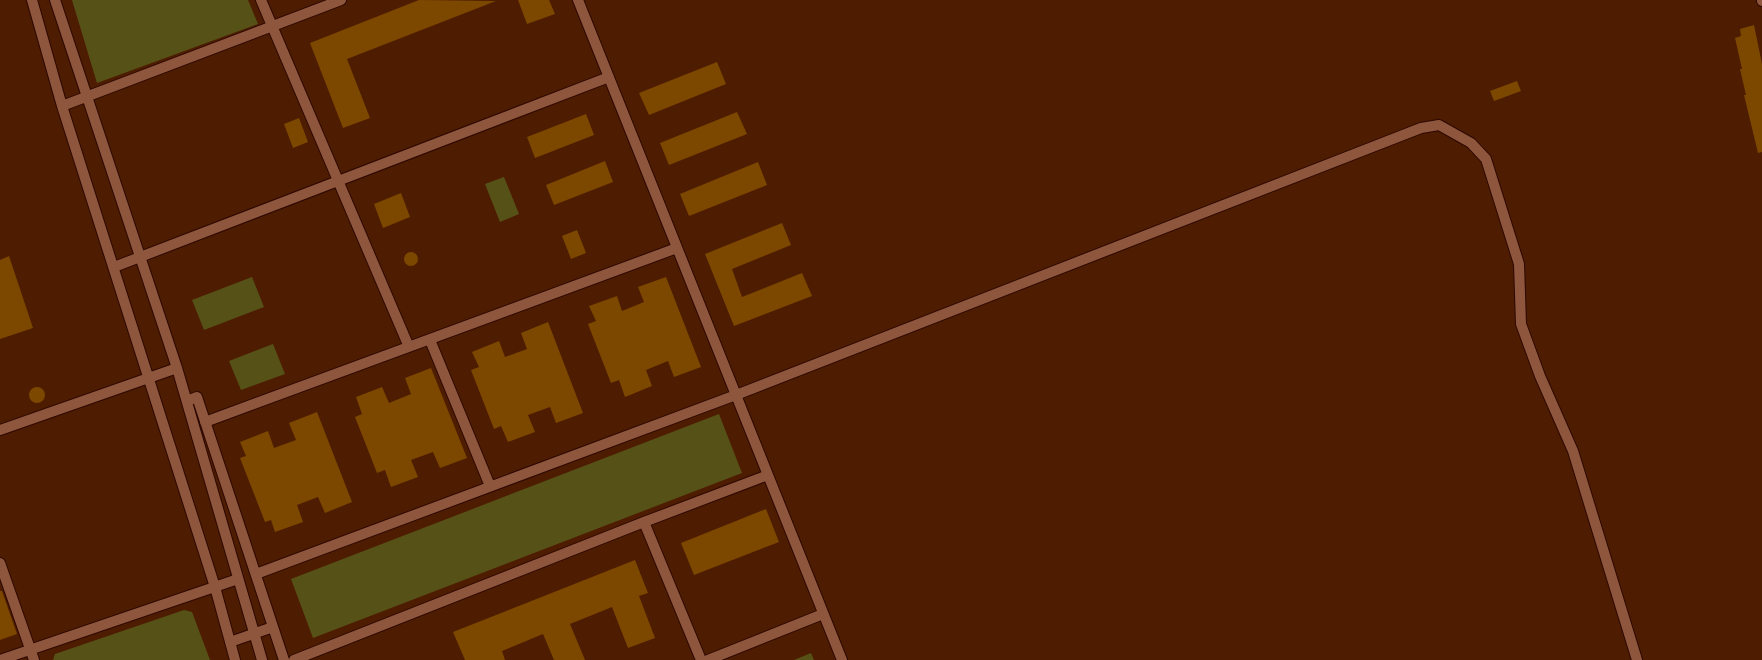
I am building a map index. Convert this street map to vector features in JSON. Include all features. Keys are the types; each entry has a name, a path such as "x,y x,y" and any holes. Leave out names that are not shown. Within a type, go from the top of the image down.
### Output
{"street":[{"path":"32,0 62,106 215,587 236,660"},
{"path":"55,0 177,368 262,660"},
{"path":"261,0 409,347"},
{"path":"62,106 341,0"},
{"path":"578,0 842,660"},
{"path":"114,267 609,77"},
{"path":"256,574 736,395 1420,128 1439,125 1471,143 1486,159 1519,264 1521,324 1540,376 1573,451 1637,660"},
{"path":"205,422 677,248"},
{"path":"430,340 490,486"},
{"path":"0,430 177,368"},
{"path":"187,401 197,398 284,660"},
{"path":"294,660 644,522 768,475"},
{"path":"644,522 700,660"},
{"path":"0,564 34,660"},
{"path":"0,660 238,579"},
{"path":"708,660 823,614"},
{"path":"230,642 273,627"}],"shaded area":[{"path":"72,0 248,0 258,24 97,83"},
{"path":"504,177 519,214 500,222 485,184"},
{"path":"252,277 264,307 204,330 192,300"},
{"path":"273,344 285,374 241,390 229,361"},
{"path":"719,414 742,473 313,638 291,579"},
{"path":"184,610 192,612 210,660 53,660 55,654"},
{"path":"811,653 814,660 794,660"}],"building":[{"path":"419,0 496,1 347,59 370,118 343,128 310,43"},
{"path":"518,0 549,0 555,14 527,24"},
{"path":"1754,25 1762,64 1762,152 1758,153 1744,95 1746,95 1740,69 1742,69 1735,38 1741,36 1740,29"},
{"path":"717,62 726,84 649,115 639,93"},
{"path":"1517,81 1521,91 1494,101 1490,91"},
{"path":"737,112 747,134 669,165 660,143"},
{"path":"586,114 594,135 535,158 527,137"},
{"path":"299,118 308,142 293,148 284,124"},
{"path":"605,161 613,182 554,205 546,185"},
{"path":"758,162 767,185 689,216 680,194"},
{"path":"401,193 410,217 383,228 374,204"},
{"path":"782,223 791,245 732,269 742,297 802,273 812,296 734,326 705,254"},
{"path":"577,230 586,253 571,259 562,236"},
{"path":"411,252 416,254 418,259 416,264 411,266 406,264 404,259 406,254"},
{"path":"9,256 33,328 0,339 0,260"},
{"path":"666,277 701,367 674,377 668,361 646,370 652,386 625,397 619,380 611,383 588,324 596,321 589,306 617,296 622,311 644,302 638,287"},
{"path":"548,322 583,413 556,423 550,407 528,415 535,432 508,442 501,426 494,429 471,370 479,367 472,352 499,341 505,357 527,349 521,333"},
{"path":"431,368 467,458 440,468 433,452 411,460 418,477 391,487 385,470 377,473 355,417 362,414 356,397 382,387 389,403 411,394 405,378"},
{"path":"34,387 40,387 45,392 43,401 40,403 34,403 29,398 29,392"},
{"path":"317,412 352,502 325,513 318,497 297,505 303,522 275,532 271,520 265,522 240,458 246,456 240,442 268,431 274,448 296,440 289,423"},
{"path":"766,509 779,542 694,575 681,543"},
{"path":"635,560 648,593 639,596 655,638 628,648 612,607 570,624 585,660 554,660 543,634 502,651 505,660 465,660 453,632"},
{"path":"0,591 2,591 17,634 0,640"}]}
